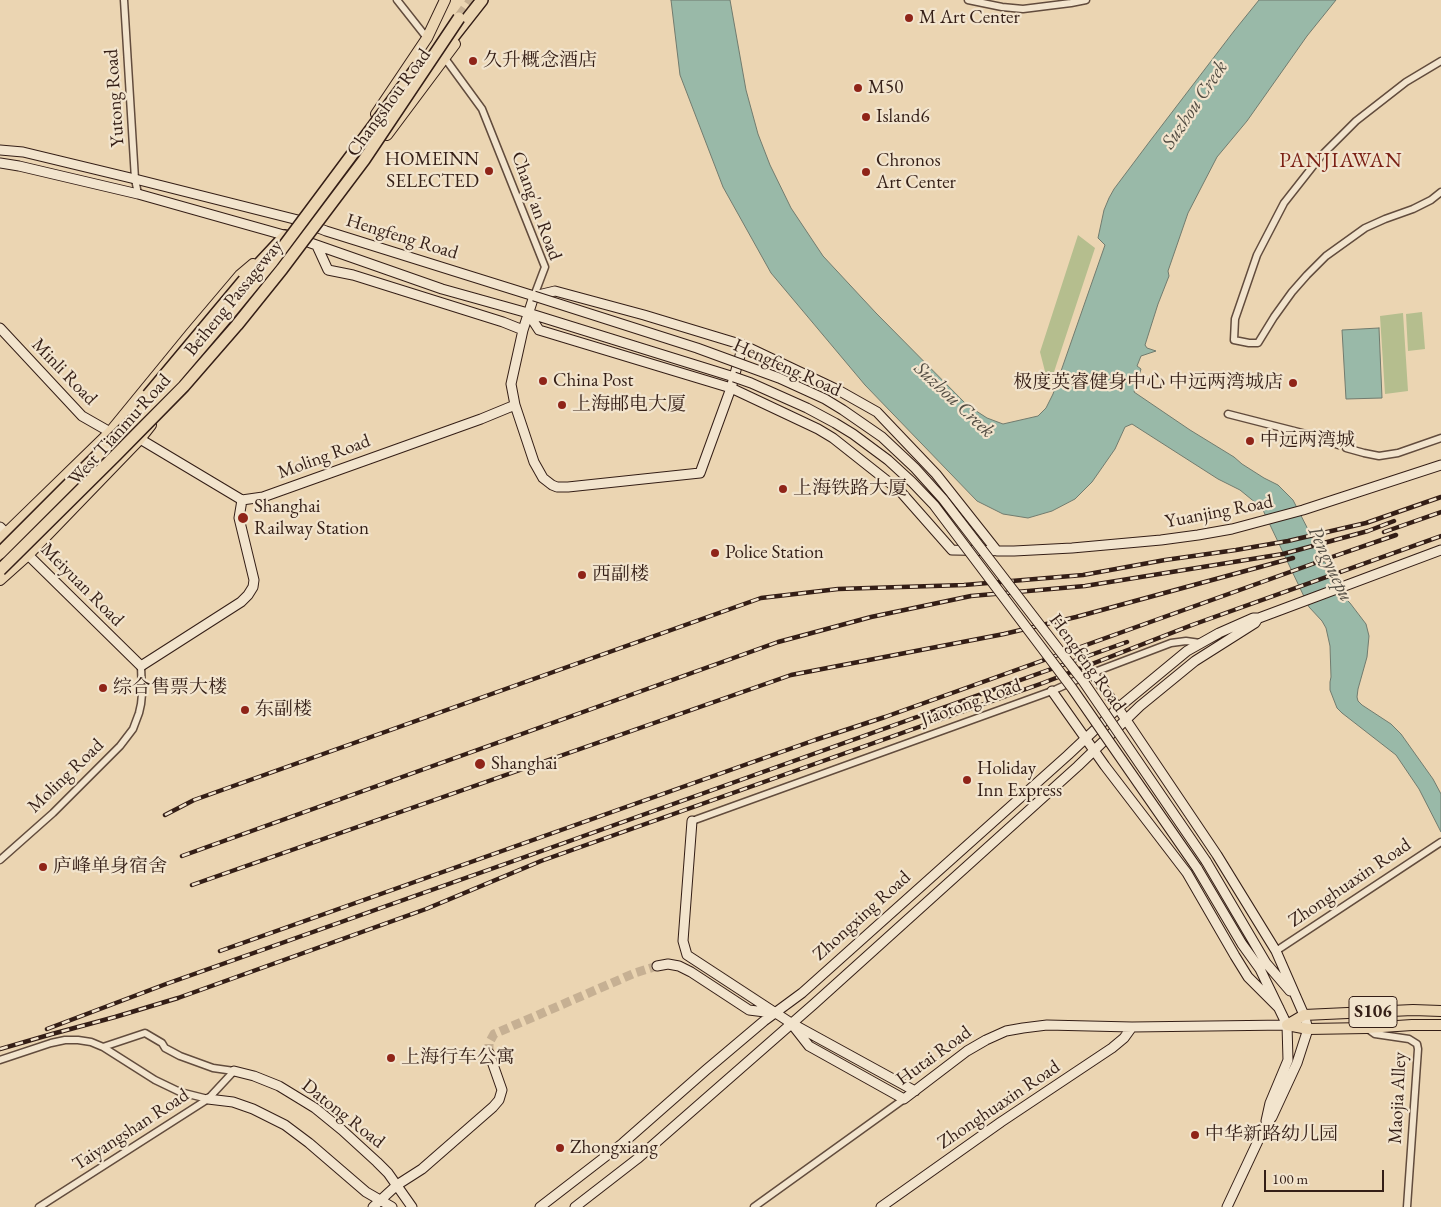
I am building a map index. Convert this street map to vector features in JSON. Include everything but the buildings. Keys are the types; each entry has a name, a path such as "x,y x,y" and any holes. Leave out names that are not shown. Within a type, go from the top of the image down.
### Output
{"highway":[{"path":"421,75 482,0"},
{"name":"Beiheng Passageway","path":"0,553 175,378 228,317 272,262 456,17 421,75 364,160 282,269 237,325 184,386 0,570"},
{"path":"84,470 244,280 285,236"}],"main road":[{"name":"Changshou Road","path":"298,220 369,126 427,38 445,0"},
{"name":"Changshou Road","path":"317,227 489,0"},
{"name":"Hengfeng Road","path":"0,150 23,152 298,220 697,348 779,378 843,410 882,438 915,468 943,499 1072,667 1206,861 1266,963 1296,999"},
{"name":"Hengfeng Road","path":"0,163 138,194 305,241 442,289 528,313 751,383 807,408 835,423 871,447 912,482 934,505 1072,688 1197,868 1242,944 1260,969 1287,1025"},
{"path":"285,236 298,220"},
{"name":"West Tianmu Road","path":"0,580 28,555 140,439 317,227"},
{"name":"West Tianmu Road","path":"2,533 110,432 128,421 249,282 285,236"},
{"path":"317,246 328,270 353,275 523,330"},
{"path":"534,296 555,291 644,315 743,345 838,390 876,412 936,474 997,550"},
{"path":"461,309 464,295"},
{"name":"Chang'an Road","path":"515,405 511,384 523,330 534,296"},
{"name":"Yuanjing Road","path":"528,313 539,330 731,388 818,429 833,438 900,492 952,550 1014,551 1052,549 1161,540 1215,532 1303,510 1441,465"},
{"name":"Minli Road","path":"0,328 82,416 110,432 140,439 242,500"},
{"path":"515,405 534,462 542,478 552,485 568,487 700,473 731,388 743,345"},
{"name":"Moling Road","path":"242,500 263,497 515,405"},
{"path":"141,666 242,602 253,587 254,580 239,518 242,500"},
{"name":"Meiyuan Road","path":"2,533 28,555 141,666"},
{"name":"Jiaotong Road","path":"1200,642 1253,618 1259,618 1441,550"},
{"name":"Jiaotong Road","path":"1208,652 1255,623 1259,618"},
{"name":"Zhongxing Road","path":"540,1207 623,1143 764,1021 809,986 1118,708 1200,642"},
{"name":"Zhongxing Road","path":"574,1207 637,1159 1078,766 1125,720 1185,668 1208,652"},
{"name":"Hengfeng Road","path":"1092,673 1118,708 1217,855 1276,951 1308,1028"},
{"name":"Hengfeng Road","path":"1052,691 1187,873 1248,976 1279,1008"},
{"path":"692,821 683,941 687,955 791,1023 915,1091"},
{"path":"657,966 668,964 679,966 749,1010 776,1013"},
{"name":"Hutai Road","path":"1287,1025 1304,1015 1441,1010"},
{"path":"791,1023 809,1046 904,1099"},
{"path":"1265,1126 1270,1103 1288,1060 1287,1025"},
{"name":"Hutai Road","path":"904,1099 967,1051 986,1040 1023,1028 1047,1026 1287,1025 1308,1028 1367,1028 1441,1025"},
{"name":"Zhonghuaxin Road","path":"881,1207 1001,1122 1112,1048 1124,1038 1132,1027"},
{"path":"1227,1207 1297,1063 1308,1028"},
{"path":"373,1207 396,1185 422,1170 499,1100 502,1090 489,1053"},
{"name":"Datong Road","path":"234,1071 269,1082 315,1108 378,1162 412,1207"},
{"path":"208,1099 233,1102 253,1109 285,1125 310,1143 360,1187 392,1207"}],"street":[{"name":"Yutong Road","path":"124,0 135,179 138,194"},
{"path":"397,0 427,38"},
{"path":"968,0 1002,7 1023,8 1086,0"},
{"name":"Chang'an Road","path":"444,57 482,109 545,267 534,296"},
{"path":"1441,61 1406,82 1356,121 1321,156 1284,203 1257,255 1235,319 1234,340 1258,343 1292,292 1326,256 1365,228 1413,209 1431,200 1441,192"},
{"path":"1228,414 1322,438 1338,445"},
{"path":"1346,448 1379,456 1398,453 1441,438"},
{"name":"Jiaotong Road","path":"692,821 1052,691 1092,673 1171,643 1200,642"},
{"name":"Moling Road","path":"0,860 60,807 120,746 133,729 141,704 141,666"},
{"name":"Zhonghuaxin Road","path":"1276,951 1441,842"},
{"name":"Maojia Alley","path":"1367,1028 1375,1034 1408,1039 1417,1044 1407,1207"},
{"path":"103,1047 145,1033 162,1043 165,1048 180,1056 213,1068 234,1071"},
{"path":"0,1060 65,1040 91,1042 103,1047 155,1080 180,1092 208,1099"},
{"name":"Taiyangshan Road","path":"39,1207 208,1099 234,1071"},
{"name":"Hutai Road","path":"754,1207 904,1099"}],"green space":[{"path":"1078,235 1095,248 1049,387 1040,352"},
{"path":"1422,312 1425,349 1408,351 1406,314"},
{"path":"1403,313 1408,391 1385,394 1380,316"}],"water":[{"name":"Suzhou Creek","path":"671,0 730,0 746,90 758,134 770,165 791,208 823,256 876,313 967,405 987,418 1003,424 1038,416 1046,408 1053,394 1105,245 1098,238 1104,210 1109,198 1234,31 1259,0 1336,0 1307,36 1247,121 1217,157 1188,213 1145,345 1147,348 1156,351 1141,356 1137,366 1141,369 1134,392 1242,464 1278,485 1293,500 1341,594 1366,624 1369,636 1367,657 1358,689 1358,701 1391,724 1401,734 1433,779 1441,794 1441,832 1419,789 1396,755 1337,708 1330,690 1330,646 1326,628 1309,607 1262,508 1240,490 1218,479 1132,424 1125,427 1115,449 1092,482 1075,499 1052,511 1028,518 1003,514 977,501 865,385 771,273 723,187 680,75"},
{"path":"1379,328 1382,398 1346,399 1342,330"}],"tunnel":[{"path":"459,18 472,0"},
{"path":"489,1053 489,1043 494,1034 635,973 657,966"}],"railway":[{"path":"165,815 194,800 761,598 838,589 964,585 1083,575 1288,541 1366,523 1441,497"},
{"path":"1384,532 1441,512"},
{"path":"182,856 778,642 871,617 971,596 1085,586 1283,554 1368,531 1394,521"},
{"path":"220,951 1396,535"},
{"path":"0,1049 178,998 426,909 541,861 1043,683 1192,625 1441,536"},
{"path":"192,885 791,675 1004,634 1076,617 1293,558"},
{"path":"47,1029 166,984 1127,642"}],"place":[{"name":"M Art Center","path":"909,18"},
{"name":"久升概念酒店","path":"473,61"},
{"name":"M50","path":"858,88"},
{"name":"Island6","path":"866,117"},
{"name":"HOMEINN SELECTED","path":"489,171"},
{"name":"Chronos Art Center","path":"866,172"},
{"name":"China Post","path":"543,381"},
{"name":"极度英睿健身中心 中远两湾城店","path":"1293,383"},
{"name":"上海邮电大厦","path":"562,405"},
{"name":"中远两湾城","path":"1250,441"},
{"name":"上海铁路大厦","path":"783,489"},
{"name":"Shanghai Railway Station","path":"243,518"},
{"name":"Police Station","path":"715,553"},
{"name":"西副楼","path":"582,575"},
{"name":"综合售票大楼","path":"103,688"},
{"name":"东副楼","path":"245,710"},
{"name":"Shanghai","path":"480,764"},
{"name":"Holiday Inn Express","path":"967,780"},
{"name":"庐峰单身宿舍","path":"43,867"},
{"name":"上海行车公寓","path":"391,1058"},
{"name":"中华新路幼儿园","path":"1195,1135"},
{"name":"Zhongxiang","path":"560,1148"}],"district":[{"name":"PANJIAWAN","path":"1341,161"}],"water label":[{"name":"Pengyuepu","path":"1330,564"}]}
